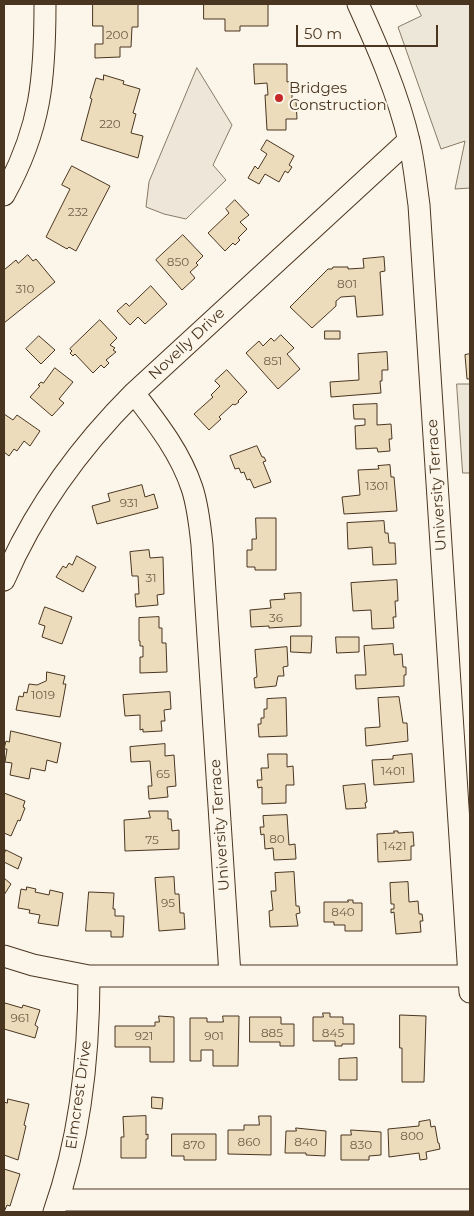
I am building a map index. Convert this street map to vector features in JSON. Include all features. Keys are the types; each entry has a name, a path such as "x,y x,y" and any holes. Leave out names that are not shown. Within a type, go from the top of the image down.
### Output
{"street":[{"path":"4,195 21,162 32,132 39,104 45,51 45,4"},
{"name":"University Terrace","path":"4,956 33,966 89,976 230,975 470,984 419,205 408,140 388,75 358,4"},
{"name":"Novelly Drive","path":"4,580 26,533 64,472 106,420 408,140"},
{"name":"University Terrace","path":"134,393 164,432 179,458 191,487 198,513 202,545 230,975"},
{"name":"Elmcrest Drive","path":"56,1206 73,1141 82,1088 87,1045 89,976"},
{"path":"56,1206 470,1200"}],"shaded area":[{"path":"416,4 470,4 470,188 455,189 465,141 441,149 398,27 421,16"},
{"path":"197,68 232,125 213,165 226,180 186,219 164,214 146,207 149,182"},
{"path":"457,384 470,384 470,473 463,473"}],"building":[{"path":"93,4 138,4 138,27 132,27 131,47 120,47 120,57 95,58 95,44 103,44 103,26 93,26"},
{"path":"204,4 268,4 268,26 240,26 240,31 225,31 225,19 204,19"},
{"name":"Bridges Construction","path":"254,64 287,64 287,82 292,81 292,101 296,101 297,119 286,119 286,130 267,130 265,95 268,95 267,83 255,84"},
{"path":"104,75 124,81 123,84 140,89 133,113 136,114 131,133 143,136 138,158 81,140 96,78 103,80"},
{"path":"267,140 294,156 289,165 292,167 288,173 285,171 279,182 265,174 259,184 248,178 255,166 258,169 267,154 261,150"},
{"path":"72,166 110,186 76,251 69,247 67,249 46,237 70,189 62,185"},
{"path":"235,200 249,215 240,222 247,229 238,238 240,240 235,245 233,243 225,251 208,233 229,213 226,209"},
{"path":"183,235 203,256 196,263 198,265 190,272 195,278 182,290 156,260"},
{"path":"28,255 33,261 36,259 55,282 4,323 4,270 16,260 18,263"},
{"path":"384,257 385,271 380,272 383,315 357,317 355,296 341,297 336,301 336,306 312,328 290,307 328,269 333,267 348,267 348,269 364,268 363,259"},
{"path":"151,286 167,304 145,324 138,317 130,325 117,311 126,303 129,306"},
{"path":"100,320 117,338 110,345 115,348 113,350 116,352 106,360 109,363 104,368 101,365 93,373 75,354 73,356 70,353 72,351 70,349"},
{"path":"325,331 340,331 340,339 325,339"},
{"path":"281,335 294,348 287,354 300,369 278,389 246,353 259,341 263,346 271,338 274,341"},
{"path":"39,336 55,350 41,364 26,349"},
{"path":"387,352 388,370 382,370 382,381 380,381 381,393 331,397 330,382 359,380 358,354"},
{"path":"470,354 470,379 467,379 465,355"},
{"path":"55,368 73,382 59,399 64,403 52,416 30,397 40,386 38,385 41,382 43,383"},
{"path":"227,370 247,392 239,402 235,405 233,404 219,417 221,419 209,430 194,414 213,397 211,395 220,386 215,381"},
{"path":"377,404 377,425 391,424 392,439 389,439 390,451 378,452 377,448 356,449 355,426 365,425 365,419 354,419 353,405"},
{"path":"4,414 13,420 17,415 40,431 30,446 24,441 17,451 14,449 9,456 4,452"},
{"path":"257,446 266,461 263,462 271,482 254,488 250,479 247,480 244,472 241,473 239,468 235,469 230,456"},
{"path":"390,465 391,477 394,477 397,511 344,514 342,497 360,495 358,470 379,469 378,466"},
{"path":"142,485 145,497 154,494 158,508 97,524 92,506 110,501 108,494"},
{"path":"256,518 276,518 276,570 255,570 255,567 247,567 247,550 252,550 252,539 256,539"},
{"path":"384,521 385,533 388,533 389,543 395,543 396,564 373,565 372,547 348,549 347,523"},
{"path":"149,550 150,558 163,557 164,594 157,595 158,605 136,607 135,594 139,594 138,576 132,576 130,552"},
{"path":"77,556 96,567 83,592 56,577 63,566 66,568 69,563 72,565"},
{"path":"397,580 398,601 395,601 396,617 393,617 394,628 372,629 371,610 353,611 351,583"},
{"path":"301,593 301,626 251,627 250,610 271,608 270,600 285,599 284,594"},
{"path":"45,607 72,617 62,644 42,637 45,626 39,624"},
{"path":"159,617 159,628 162,628 162,643 166,643 167,672 140,673 140,657 143,657 143,646 140,646 139,641 139,618"},
{"path":"291,636 312,636 311,653 291,652"},
{"path":"336,637 359,637 359,652 337,653"},
{"path":"393,644 394,655 402,654 403,667 406,667 404,686 356,689 355,675 366,675 364,646"},
{"path":"287,647 288,666 283,667 284,676 278,676 276,686 255,688 254,678 257,677 255,650"},
{"path":"47,672 65,676 63,684 66,684 60,717 16,710 19,696 23,697 24,692 27,693 29,684 37,685 46,681"},
{"path":"170,692 171,709 164,710 165,721 161,721 162,731 143,732 143,729 140,730 140,715 125,716 123,695"},
{"path":"399,697 403,723 407,723 408,741 366,746 365,728 380,727 378,698"},
{"path":"286,698 287,736 259,737 258,724 261,724 261,718 264,718 264,709 267,709 267,699"},
{"path":"11,731 61,743 57,763 47,760 45,771 31,768 29,779 10,775 12,763 5,762 7,749 4,749 6,741 9,742"},
{"path":"165,744 165,756 174,755 176,786 167,787 168,797 149,799 148,786 152,786 150,761 131,762 130,747"},
{"path":"268,754 287,754 287,767 293,766 294,785 286,785 286,803 262,804 262,787 258,788 257,780 262,780 261,768 268,768"},
{"path":"412,754 414,782 374,785 372,760 393,759 393,756"},
{"path":"365,784 366,808 346,809 343,786"},
{"path":"4,793 25,801 23,807 25,808 20,821 18,820 11,836 4,833"},
{"path":"149,811 168,811 168,819 171,819 172,831 179,830 179,849 125,851 124,820 150,818"},
{"path":"287,815 289,845 295,844 296,859 274,860 273,848 265,849 264,834 261,835 260,827 264,827 263,816"},
{"path":"394,831 398,831 398,833 413,832 414,846 411,846 411,860 378,862 377,834 394,833"},
{"path":"6,850 22,858 18,869 4,862"},
{"path":"294,872 296,906 299,906 300,913 296,914 298,926 270,927 269,911 273,910 271,891 276,891 275,873"},
{"path":"174,877 175,894 179,894 180,913 184,913 185,929 159,931 155,878"},
{"path":"4,878 11,884 4,895"},
{"path":"408,882 409,902 418,901 419,914 422,914 423,921 420,921 421,932 396,934 394,912 391,913 391,909 394,909 394,904 391,904 390,883"},
{"path":"27,887 36,889 35,892 49,895 50,890 63,893 58,926 38,923 40,915 29,913 30,910 18,908 21,889 26,890"},
{"path":"89,892 114,893 113,909 115,909 115,916 124,916 123,937 111,937 111,931 86,931"},
{"path":"348,900 353,900 353,903 362,903 362,931 345,931 345,925 334,925 334,922 324,922 324,902 348,902"},
{"path":"5,1003 22,1008 23,1005 40,1010 35,1025 38,1027 35,1038 4,1029"},
{"path":"323,1013 330,1013 330,1017 343,1017 343,1024 354,1024 354,1044 335,1046 335,1041 313,1041 313,1017 323,1017"},
{"path":"400,1015 426,1016 424,1082 402,1082"},
{"path":"159,1016 174,1017 174,1062 150,1062 150,1047 115,1047 115,1026 155,1026 155,1022 159,1022"},
{"path":"223,1016 239,1016 238,1066 213,1066 213,1050 201,1050 201,1061 190,1061 190,1018 207,1018 207,1022 223,1022"},
{"path":"250,1017 281,1017 281,1024 294,1024 294,1046 280,1046 280,1042 250,1042"},
{"path":"357,1058 357,1080 339,1080 339,1059"},
{"path":"152,1097 163,1098 162,1109 152,1108"},
{"path":"8,1099 29,1104 18,1160 4,1155 4,1102 7,1103"},
{"path":"146,1116 146,1135 148,1134 148,1139 146,1139 146,1158 121,1158 121,1137 124,1137 123,1117"},
{"path":"259,1116 271,1116 271,1155 228,1154 228,1130 244,1130 244,1125 259,1125"},
{"path":"430,1120 431,1127 435,1126 440,1149 426,1152 427,1159 420,1160 419,1153 389,1157 388,1129 419,1126 419,1122"},
{"path":"296,1128 326,1131 325,1156 306,1155 306,1153 285,1153 286,1131 296,1131"},
{"path":"351,1130 381,1132 381,1155 369,1156 369,1160 341,1160 341,1135 351,1135"},
{"path":"172,1134 216,1134 216,1160 184,1160 184,1156 172,1156"},
{"path":"4,1169 20,1174 10,1206 7,1205 4,1212"}],"place":[{"name":"Bridges Construction","path":"279,98"}]}
